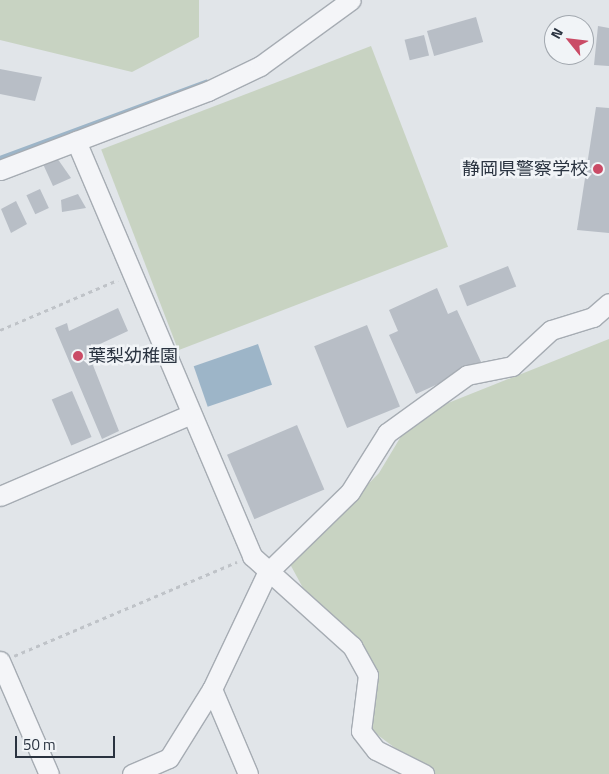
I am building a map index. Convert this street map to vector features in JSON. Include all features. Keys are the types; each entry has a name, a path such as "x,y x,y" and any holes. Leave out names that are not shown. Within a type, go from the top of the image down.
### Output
{"street":[{"path":"0,170 208,91 260,66 350,0"},
{"path":"76,141 252,556 267,573 352,646 368,675 361,731 376,750 424,774"},
{"path":"132,774 169,758 212,689 267,573 350,492 386,433 467,375 512,366 551,330 593,318 609,303"},
{"path":"0,496 191,414"},
{"path":"0,661 49,774"},
{"path":"212,689 248,774"}],"path":[{"path":"0,330 132,274"},
{"path":"0,661 252,556"}],"green space":[{"path":"0,0 199,0 199,37 132,72 0,40"},
{"path":"371,46 448,247 178,350 101,150"},
{"path":"609,339 609,774 430,774 371,730 377,671 303,588 290,564 379,473 406,428 438,407"}],"water":[{"path":"258,344 272,385 208,407 194,366"}],"building":[{"path":"476,17 483,42 434,56 427,31"},
{"path":"598,26 609,28 609,66 594,65"},
{"path":"424,35 429,55 410,60 405,40"},
{"path":"0,69 42,77 35,101 0,94"},
{"name":"静岡県警察学校","path":"596,107 609,108 609,233 577,230"},
{"path":"57,158 71,178 53,186 43,164"},
{"path":"40,189 49,208 35,214 26,195"},
{"path":"78,194 86,208 62,212 61,200"},
{"path":"16,201 27,224 11,233 1,209"},
{"path":"508,266 516,286 467,306 459,286"},
{"path":"437,288 448,314 457,310 482,364 416,394 389,335 398,331 389,310"},
{"path":"118,308 128,331 87,350 119,431 102,439 55,328 67,323 69,331"},
{"path":"367,325 400,407 347,428 314,346"},
{"path":"72,391 92,437 71,446 52,400"},
{"path":"297,425 324,489 254,519 227,455"}],"waterway":[{"path":"0,158 206,82"}],"place":[{"name":"静岡県警察学校","path":"598,169"},
{"name":"葉梨幼稚園","path":"78,356"}]}
